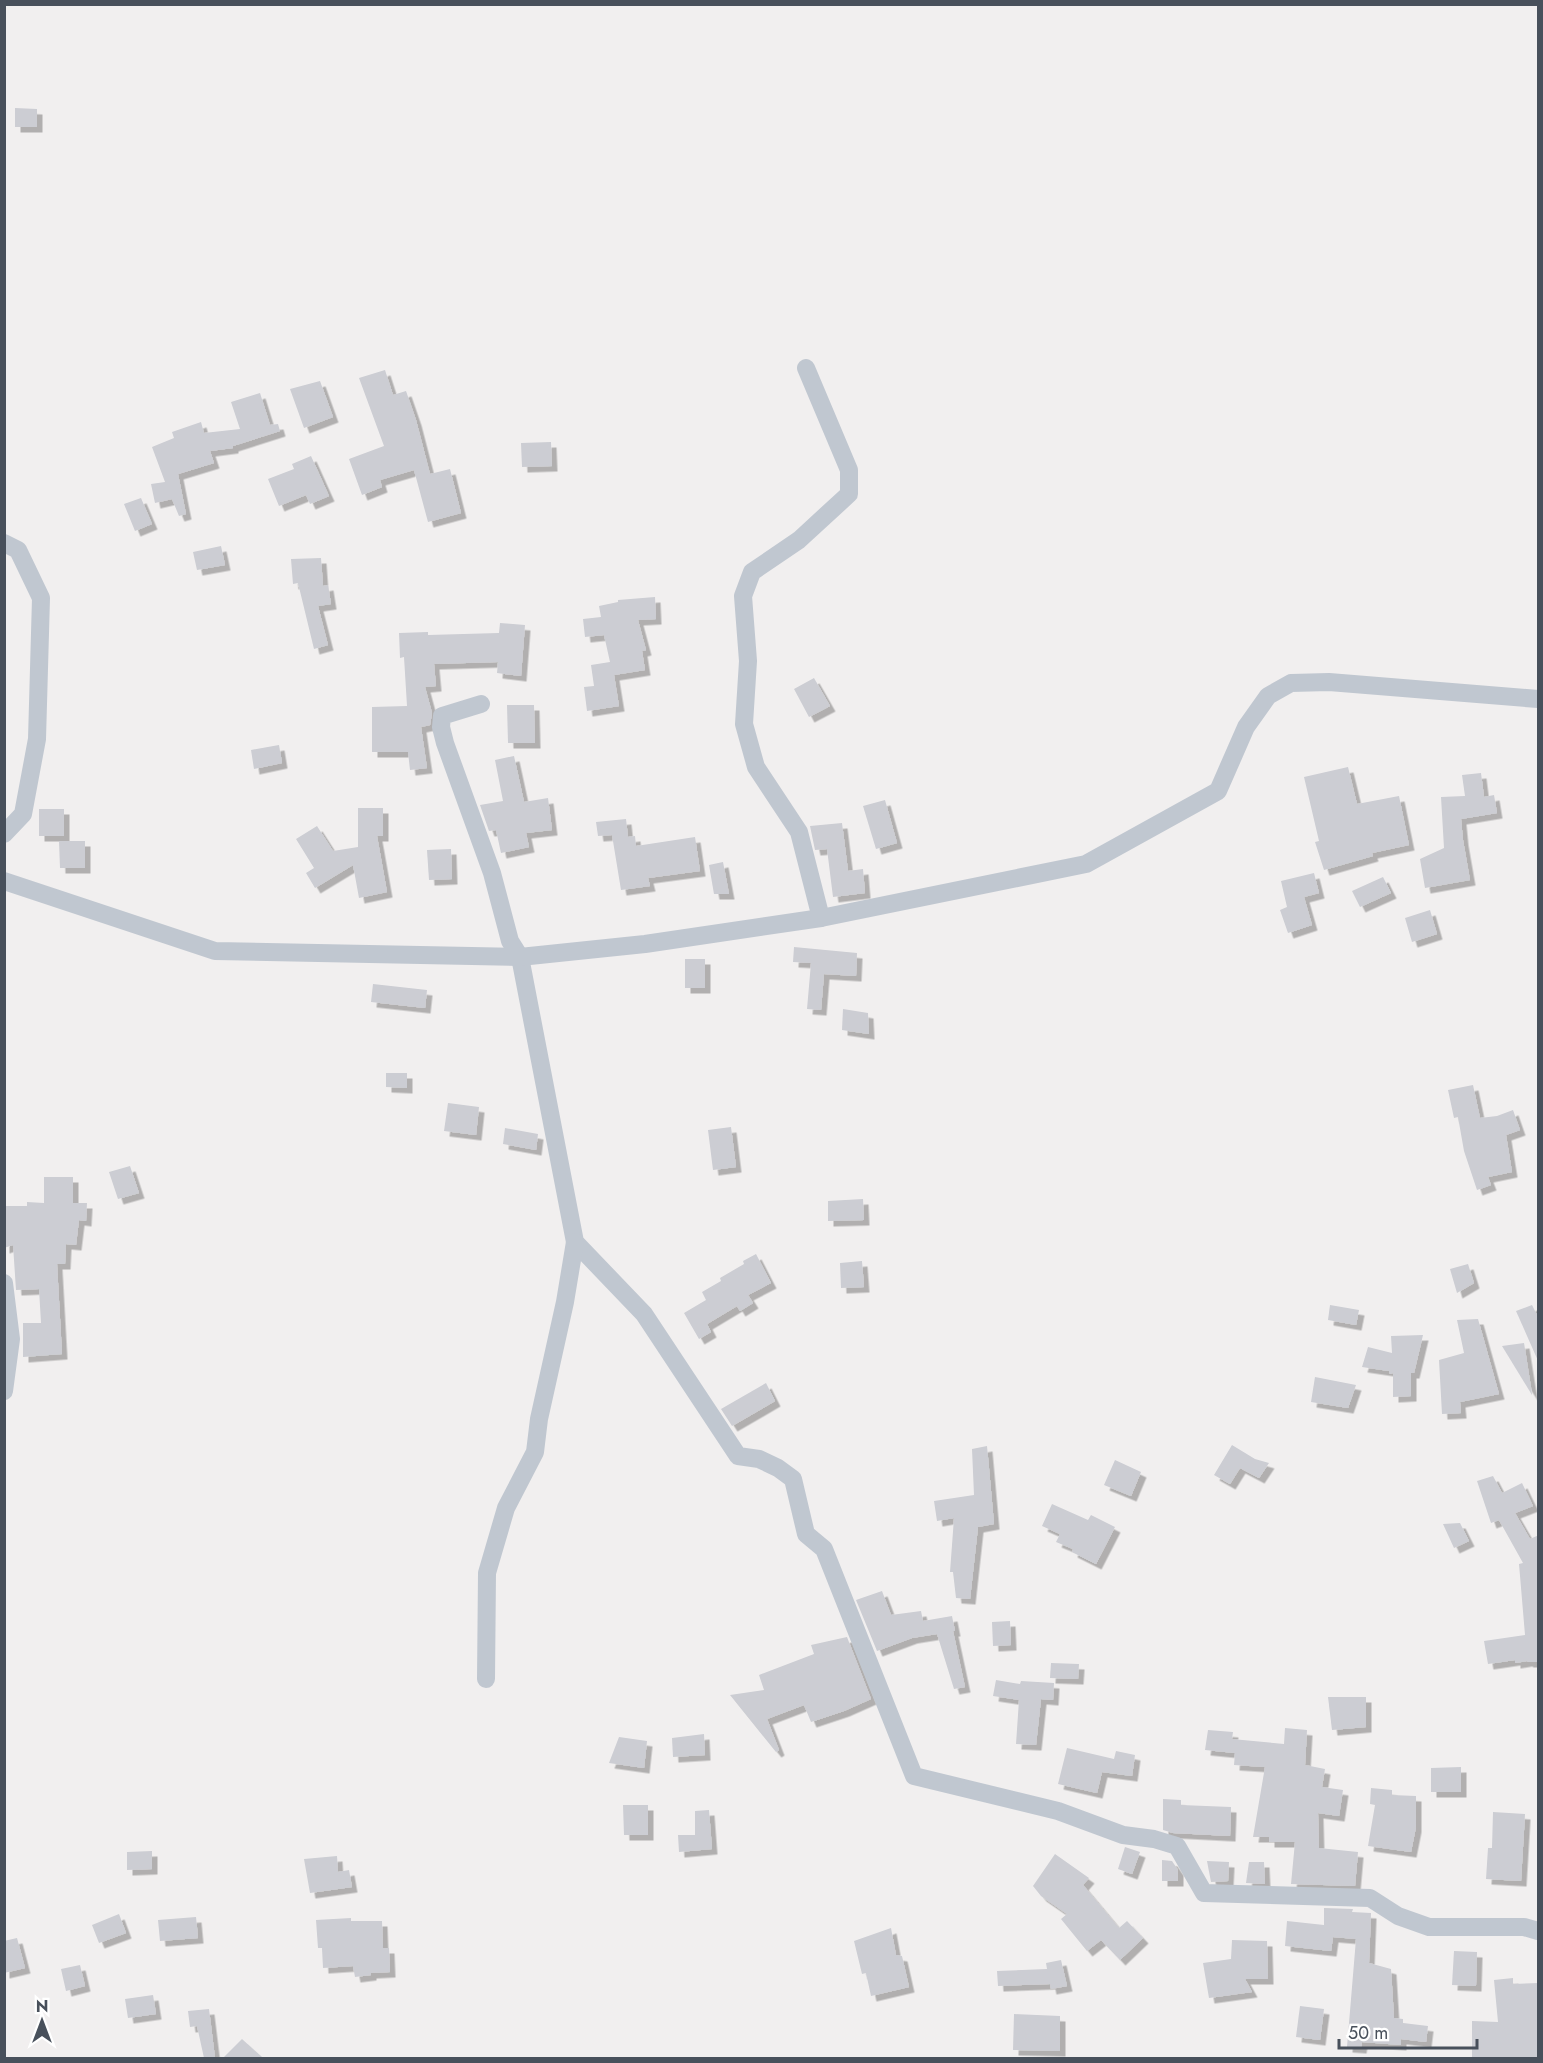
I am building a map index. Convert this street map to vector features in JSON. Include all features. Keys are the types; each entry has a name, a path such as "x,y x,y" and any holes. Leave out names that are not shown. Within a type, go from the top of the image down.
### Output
{"street":[{"path":"806,368 849,470 849,494 799,540 752,572 743,596 748,661 744,724 756,767 799,832 821,918"},
{"path":"4,543 18,550 41,598 37,740 22,814 4,834"},
{"path":"4,881 214,951 520,957 645,944 821,918 1086,864 1218,791 1246,727 1268,696 1291,683 1329,682 1539,699"},
{"path":"481,704 442,716 441,727 492,873 510,941 520,957 575,1242 565,1302 539,1419 535,1452 506,1508 487,1573 486,1679"},
{"path":"575,1242 644,1314 738,1456 759,1459 778,1468 793,1479 806,1534 824,1549 915,1776 1058,1810 1123,1835 1154,1839 1177,1846 1204,1893 1370,1898 1398,1916 1429,1927 1524,1927 1539,1931"},
{"path":"4,1283 11,1339 4,1391"}],"building":[{"path":"15,108 37,109 37,127 15,127"},
{"path":"385,370 393,395 406,391 430,474 450,469 461,513 428,522 414,470 380,480 382,487 362,495 349,459 384,446 359,378"},
{"path":"320,381 333,417 304,428 290,389"},
{"path":"260,393 270,425 278,424 280,431 233,446 233,448 210,451 214,463 178,474 186,514 179,516 172,499 155,503 151,484 165,482 152,447 174,438 172,432 201,422 204,433 240,429 231,402"},
{"path":"551,442 552,466 522,467 521,443"},
{"path":"311,456 329,496 310,504 306,495 279,506 268,479 294,469 292,464"},
{"path":"141,498 152,524 135,531 124,504"},
{"path":"221,546 225,565 197,570 193,552"},
{"path":"321,558 323,586 328,585 331,604 318,606 328,645 314,649 298,583 293,584 291,559"},
{"path":"655,597 656,619 638,620 646,650 642,651 645,670 614,675 619,706 587,711 584,687 594,686 591,665 610,662 604,635 585,637 583,619 601,617 599,606 618,602 618,600"},
{"path":"500,623 525,625 521,676 497,673 498,662 434,664 436,686 425,687 432,713 430,725 421,727 427,768 410,770 408,752 372,752 372,707 407,706 404,657 400,658 399,633 428,632 428,635 499,633"},
{"path":"814,678 830,706 809,717 794,689"},
{"path":"507,705 534,705 535,743 508,743"},
{"path":"279,745 282,763 254,769 251,750"},
{"path":"514,756 524,802 548,798 552,830 526,833 529,847 501,853 496,830 489,831 480,805 503,801 495,760"},
{"path":"1348,767 1357,804 1399,796 1409,845 1372,853 1373,856 1324,870 1315,842 1319,841 1304,777"},
{"path":"1481,773 1484,797 1494,795 1497,813 1461,819 1470,880 1425,888 1420,859 1444,848 1441,797 1465,796 1462,775"},
{"path":"885,800 897,843 876,849 863,806"},
{"path":"358,808 383,808 383,836 377,836 387,892 359,898 353,865 315,888 306,873 314,868 296,839 317,826 333,851 358,847"},
{"path":"39,809 64,809 64,836 39,836"},
{"path":"626,819 628,837 635,836 636,846 695,837 700,871 648,878 650,886 621,890 612,835 598,836 596,822"},
{"path":"842,823 848,871 863,869 865,893 833,897 827,849 815,850 810,826"},
{"path":"59,841 85,841 85,868 60,868"},
{"path":"451,849 452,879 429,880 427,850"},
{"path":"723,862 729,894 714,894 709,865"},
{"path":"1314,873 1319,893 1304,897 1312,925 1288,933 1280,910 1287,907 1281,881"},
{"path":"1383,877 1391,893 1360,907 1352,891"},
{"path":"1430,910 1437,934 1412,942 1405,918"},
{"path":"794,947 857,953 856,976 824,974 821,1010 807,1009 811,963 793,962"},
{"path":"685,959 705,959 705,988 685,988"},
{"path":"373,984 427,990 425,1008 371,1002"},
{"path":"843,1009 868,1013 869,1034 842,1030"},
{"path":"386,1073 407,1073 407,1088 386,1087"},
{"path":"1473,1085 1480,1118 1497,1116 1513,1110 1520,1130 1506,1135 1512,1172 1488,1177 1491,1185 1477,1190 1464,1151 1458,1117 1454,1118 1448,1090"},
{"path":"448,1103 479,1107 476,1135 444,1131"},
{"path":"731,1127 736,1167 713,1170 708,1130"},
{"path":"505,1128 538,1134 536,1150 503,1144"},
{"path":"130,1166 139,1193 118,1199 109,1172"},
{"path":"44,1177 73,1177 73,1203 87,1203 86,1221 79,1220 76,1245 66,1244 65,1264 57,1264 62,1354 23,1357 23,1323 41,1323 39,1289 16,1290 13,1245 4,1248 4,1206 27,1206 27,1202 44,1203"},
{"path":"863,1199 864,1220 828,1221 828,1201"},
{"path":"756,1254 771,1283 748,1295 753,1303 740,1311 737,1306 707,1324 711,1332 699,1339 684,1313 706,1300 702,1292 721,1281 720,1278"},
{"path":"862,1261 864,1287 841,1288 840,1263"},
{"path":"1468,1264 1474,1283 1457,1293 1450,1269"},
{"path":"1330,1305 1359,1310 1356,1325 1328,1320"},
{"path":"1532,1305 1539,1319 1539,1363 1516,1311"},
{"path":"1478,1319 1499,1394 1460,1402 1461,1413 1442,1414 1439,1360 1464,1353 1457,1320"},
{"path":"1423,1335 1414,1373 1411,1373 1411,1396 1393,1397 1393,1373 1362,1367 1368,1347 1392,1353 1391,1336"},
{"path":"1524,1343 1532,1394 1532,1395 1502,1346"},
{"path":"1315,1377 1356,1385 1348,1408 1311,1402"},
{"path":"766,1383 775,1401 732,1426 721,1409"},
{"path":"1232,1445 1255,1459 1269,1463 1259,1478 1240,1468 1230,1484 1214,1475"},
{"path":"987,1446 994,1524 978,1527 970,1599 956,1598 953,1572 950,1572 954,1518 937,1521 934,1501 974,1495 972,1449"},
{"path":"1115,1460 1141,1472 1131,1496 1104,1485"},
{"path":"1493,1476 1502,1493 1522,1483 1533,1506 1515,1513 1530,1539 1539,1535 1539,1662 1515,1663 1515,1660 1488,1664 1484,1641 1525,1635 1519,1564 1523,1563 1499,1520 1491,1523 1477,1481"},
{"path":"1052,1504 1088,1520 1091,1515 1115,1527 1096,1564 1072,1552 1073,1549 1056,1542 1060,1534 1042,1526"},
{"path":"1460,1523 1469,1541 1454,1548 1443,1524"},
{"path":"882,1591 891,1615 921,1611 923,1621 952,1616 965,1687 954,1689 937,1634 912,1638 877,1651 856,1600"},
{"path":"1010,1621 1011,1645 993,1646 992,1622"},
{"path":"847,1637 871,1699 811,1722 804,1705 767,1719 779,1750 776,1752 730,1695 764,1690 759,1675 814,1654 811,1645"},
{"path":"1051,1663 1079,1664 1078,1679 1050,1678"},
{"path":"996,1680 1020,1684 1021,1681 1054,1683 1053,1700 1041,1699 1036,1745 1016,1744 1019,1700 993,1696"},
{"path":"1328,1697 1366,1697 1366,1727 1332,1730"},
{"path":"1285,1728 1307,1730 1305,1765 1325,1769 1322,1787 1343,1790 1339,1816 1318,1813 1319,1848 1358,1852 1355,1886 1291,1884 1295,1842 1269,1842 1269,1837 1253,1837 1265,1767 1234,1765 1235,1753 1205,1750 1208,1730 1233,1732 1232,1739 1284,1744"},
{"path":"704,1734 705,1755 673,1757 672,1738"},
{"path":"619,1737 647,1741 644,1768 609,1763"},
{"path":"1067,1748 1114,1759 1116,1751 1135,1755 1132,1776 1102,1772 1097,1793 1058,1784"},
{"path":"1461,1767 1461,1792 1431,1792 1431,1768"},
{"path":"1371,1788 1392,1790 1392,1795 1416,1796 1416,1827 1411,1852 1368,1846 1375,1805 1370,1804"},
{"path":"1163,1799 1181,1800 1181,1805 1231,1807 1230,1836 1173,1833 1163,1830"},
{"path":"623,1805 648,1805 648,1835 624,1835"},
{"path":"709,1810 712,1849 679,1852 678,1835 695,1835 695,1811"},
{"path":"1493,1812 1525,1814 1521,1881 1486,1879 1488,1848 1492,1848"},
{"path":"1125,1847 1140,1852 1132,1874 1118,1869"},
{"path":"152,1851 152,1869 127,1870 127,1852"},
{"path":"1055,1854 1089,1878 1083,1885 1119,1928 1127,1921 1143,1938 1120,1960 1101,1940 1087,1951 1061,1919 1067,1914 1041,1896 1033,1886"},
{"path":"337,1856 338,1872 349,1870 352,1887 310,1893 304,1859"},
{"path":"1162,1860 1172,1861 1178,1870 1178,1881 1162,1881"},
{"path":"1207,1861 1229,1862 1228,1881 1211,1882"},
{"path":"1249,1862 1264,1862 1265,1884 1246,1883"},
{"path":"1324,1908 1353,1909 1352,1912 1371,1913 1369,1963 1391,1969 1394,2018 1403,2019 1403,2023 1428,2026 1426,2042 1401,2039 1401,2045 1362,2042 1361,2048 1347,2047 1356,1939 1333,1937 1331,1951 1285,1946 1287,1921 1324,1925"},
{"path":"119,1914 126,1933 99,1943 92,1925"},
{"path":"196,1917 198,1938 160,1941 158,1920"},
{"path":"351,1918 351,1921 382,1921 383,1948 389,1948 390,1972 355,1977 353,1966 323,1968 322,1948 318,1948 316,1920"},
{"path":"891,1928 896,1955 902,1956 909,1987 871,1996 866,1973 862,1974 854,1941"},
{"path":"17,1938 25,1968 4,1973 4,1941"},
{"path":"1232,1940 1267,1941 1268,1979 1245,1979 1252,1992 1209,1998 1203,1963 1231,1959"},
{"path":"1454,1951 1477,1952 1476,1986 1452,1985"},
{"path":"1061,1960 1067,1986 1051,1989 1050,1984 998,1986 997,1971 1047,1969 1046,1963"},
{"path":"80,1965 85,1986 66,1991 61,1969"},
{"path":"1513,1978 1513,1984 1539,1983 1539,2058 1472,2058 1472,2021 1498,2022 1494,1980"},
{"path":"153,1995 156,2014 128,2018 125,1999"},
{"path":"1300,2006 1324,2009 1320,2040 1296,2037"},
{"path":"209,2009 215,2058 204,2058 197,2026 190,2027 188,2011"},
{"path":"1014,2014 1060,2016 1060,2051 1013,2050"},
{"path":"242,2039 263,2058 223,2058"}]}
